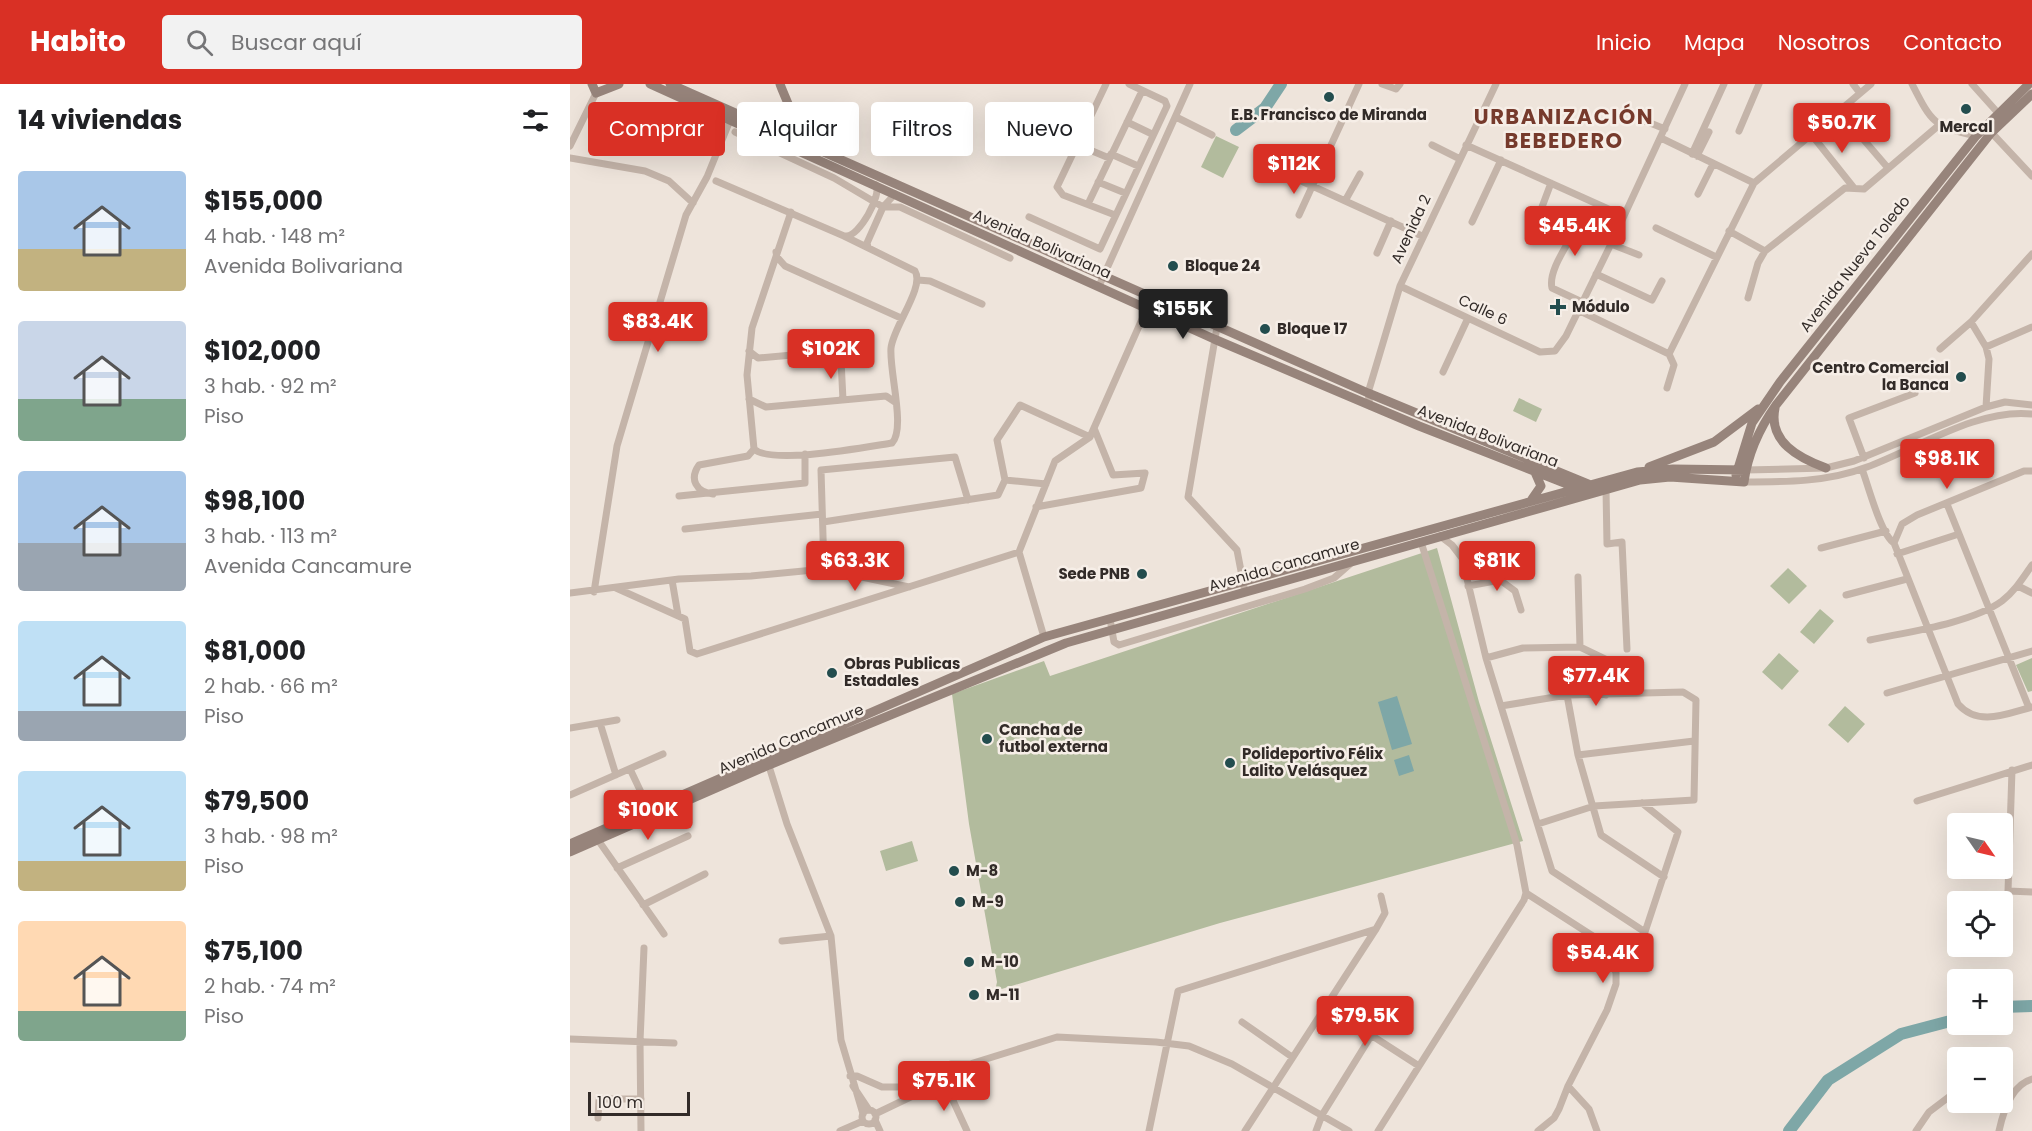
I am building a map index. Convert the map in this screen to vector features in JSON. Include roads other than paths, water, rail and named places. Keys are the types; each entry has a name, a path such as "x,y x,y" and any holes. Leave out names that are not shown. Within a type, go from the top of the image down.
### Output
{"main road":[{"path":"594,89 619,84"},
{"name":"Avenida Bolivariana","path":"650,84 737,121"},
{"name":"Avenida Bolivariana","path":"670,84 737,116"},
{"path":"780,84 787,102"},
{"name":"Avenida Nueva Toledo","path":"1741,470 1761,426 1776,405 1998,113 2029,84"},
{"name":"Avenida Nueva Toledo","path":"1739,482 1752,423 1764,404 1976,136 2032,94"},
{"name":"Avenida Bolivariana","path":"819,156 895,194 1214,339 1371,406 1577,488 1596,489"},
{"name":"Avenida Bolivariana","path":"824,156 1368,393 1596,489"},
{"path":"1637,472 1713,442 1764,404"},
{"path":"1776,405 1774,416 1776,429 1786,447 1803,460 1826,468"},
{"name":"Avenida Cancamure","path":"1596,489 1637,472 1673,469 1741,470"},
{"path":"1530,500 1541,486 1534,470"},
{"name":"Avenida Cancamure","path":"570,844 767,761 1066,643 1421,542 1596,489 1640,480 1670,477 1739,482"},
{"name":"Avenida Cancamure","path":"570,852 1044,636 1577,488"}],"street":[{"path":"1094,111 1106,84"},
{"path":"1029,217 1097,250 1102,247 1167,104 1129,84"},
{"path":"1099,286 1190,84"},
{"path":"1299,215 1359,84"},
{"path":"1382,84 1396,88 1400,84"},
{"name":"Avenida 2","path":"1368,393 1400,286 1496,84"},
{"path":"1667,387 1674,365 1670,354 1578,310 1685,84"},
{"path":"1694,155 1725,84"},
{"path":"1739,131 1759,84"},
{"path":"1853,84 1860,93"},
{"path":"1670,354 1716,256 1754,183 1871,84"},
{"path":"1912,84 1924,107 1938,126 1976,136"},
{"path":"1972,84 1998,113"},
{"path":"570,146 594,89"},
{"path":"1088,204 1142,91"},
{"path":"1839,111 1888,168"},
{"path":"1176,117 1212,135"},
{"path":"594,592 617,446 686,215 711,169 730,118"},
{"path":"1638,118 1665,129"},
{"path":"1127,122 1152,134"},
{"path":"1748,298 1764,251 1845,188 1864,189 1938,126"},
{"path":"1988,129 2032,176"},
{"path":"735,132 834,178 882,207 900,207 1010,258"},
{"path":"1694,155 1710,132"},
{"path":"1811,134 1854,188"},
{"path":"1661,138 1754,183"},
{"path":"1432,145 1460,159"},
{"path":"1466,145 1624,216"},
{"path":"1094,151 1138,166"},
{"path":"1073,156 1057,187 1063,195 1115,215"},
{"path":"570,158 645,171 669,180 693,203"},
{"path":"1472,222 1501,160"},
{"path":"1698,194 1713,164"},
{"path":"1287,174 1422,236"},
{"path":"1345,201 1360,174"},
{"path":"716,181 868,247 915,271 918,279 891,343 898,434 892,443 805,454 766,455 753,449"},
{"path":"1098,182 1125,193"},
{"path":"1539,215 1551,183"},
{"path":"844,236 856,234 878,189 876,185"},
{"path":"868,247 867,243 882,207 895,194"},
{"path":"712,494 700,490 695,484 694,472 699,465 748,456 753,449 749,399 749,351 752,328 776,249 790,213"},
{"path":"1377,253 1391,221"},
{"path":"1656,228 1716,256"},
{"path":"1575,230 1551,285 1582,302"},
{"path":"1729,231 1764,251"},
{"path":"1611,244 1639,255"},
{"path":"776,249 777,258 785,266 901,318"},
{"path":"1940,349 1971,322 2032,254"},
{"path":"1596,274 1652,300 1662,281"},
{"path":"918,279 930,281 982,304"},
{"name":"Calle 6","path":"1400,286 1540,352 1555,351 1566,336 1578,310"},
{"path":"1044,636 1019,552 1055,461 1090,437 1147,308"},
{"path":"1443,372 1468,318"},
{"path":"1971,322 1986,347 1989,359 1986,407"},
{"path":"1217,327 1188,497 1237,550 1245,592"},
{"path":"1986,347 2032,327"},
{"path":"749,351 758,358 836,351 842,360 843,400"},
{"path":"886,396 893,388"},
{"path":"1357,400 1368,393 1371,406"},
{"path":"1864,458 1848,418 1915,393"},
{"path":"749,399 761,406 886,396 895,402"},
{"name":"Avenida Cancamure","path":"1741,470 1826,468 1864,458 1986,407 2005,402 2032,405"},
{"path":"823,522 998,495 1005,480 996,440 1020,405 1090,437"},
{"path":"751,417 761,406"},
{"name":"Avenida Cancamure","path":"1739,482 1830,478 1862,469 1987,417 2014,412 2032,414"},
{"path":"1036,507 1141,488 1145,473 1113,475 1094,428"},
{"path":"680,496 805,483 805,454"},
{"path":"824,569 821,470 955,457 968,500"},
{"path":"1862,469 1958,704 1970,715 1986,718 2030,707 1947,504"},
{"path":"1894,543 1902,524 1917,515 2024,471 2032,471"},
{"path":"1005,480 1046,484"},
{"path":"1596,489 1607,544 1622,542 1627,649"},
{"path":"685,529 822,514"},
{"path":"1821,548 1886,531"},
{"path":"1897,554 1959,534"},
{"path":"1440,536 1452,545 1462,558 1486,658 1552,870 1645,932 1678,832 1642,803"},
{"path":"1378,1131 1480,973 1526,893 1517,845 1421,542"},
{"path":"1375,544 1377,554"},
{"path":"615,588 678,615 687,622 690,651 697,654 1019,552"},
{"path":"1110,619 1114,642 1119,645 1305,589 1334,578 1353,561"},
{"path":"1870,640 1928,628 1990,609 2018,585 2032,565"},
{"path":"570,593 594,592 672,580 824,569 910,587"},
{"path":"1578,577 1580,647"},
{"path":"1846,595 1907,579"},
{"path":"672,580 678,615"},
{"path":"1468,586 1500,580 1515,591 1521,610"},
{"path":"2018,585 2032,592"},
{"path":"1486,658 1523,648 1580,647 1605,658 1606,695"},
{"path":"1887,693 2032,651"},
{"path":"998,657 1002,667"},
{"path":"1501,706 1567,695 1683,692 1696,700 1694,800 1594,806 1538,824"},
{"path":"1567,695 1578,755 1601,835 1664,877"},
{"path":"570,728 617,720"},
{"path":"600,723 616,775"},
{"path":"1578,755 1694,741"},
{"path":"570,795 663,753"},
{"path":"767,761 788,824 831,936 841,1040 850,1076 869,1117 880,1131"},
{"path":"1917,801 2032,765"},
{"path":"630,769 649,809"},
{"path":"2012,770 2008,891 2032,892"},
{"path":"617,868 688,836"},
{"path":"598,840 664,934"},
{"path":"643,904 705,874"},
{"path":"1526,893 1604,945 1609,951 1616,974 1616,984 1607,1010 1554,1118 1538,1131"},
{"path":"1245,1131 1376,929 1385,913 1381,896"},
{"path":"1149,1131 1178,991 1376,929"},
{"path":"782,941 831,936"},
{"path":"641,1131 640,1041 644,948"},
{"path":"1326,1006 1419,1066"},
{"path":"1242,1022 1292,1057"},
{"path":"1316,1131 1322,1114 1371,1036"},
{"path":"850,1076 857,1076 882,1087 899,1088 951,1064 970,1064 1057,1037 1104,1038 1188,1046 1232,1064 1349,1131"},
{"path":"570,1039 674,1042"},
{"path":"840,1131 944,1082 969,1069 970,1064"},
{"path":"2013,1093 2032,1079"},
{"path":"944,1082 967,1131"},
{"path":"1568,1086 1589,1109 1597,1131"},
{"path":"1916,1131 1929,1112 1947,1098"},
{"path":"598,1118 599,1099 641,1099"},
{"path":"1999,1131 2003,1113"},
{"path":"869,1117 871,1131"}],"water":[{"path":"1397,696 1412,744 1392,750 1378,702"},
{"path":"1409,755 1414,771 1399,776 1394,760"}],"waterway":[{"path":"1236,130 1265,108 1281,84"},
{"path":"2013,1007 2032,1006"},
{"path":"1789,1131 1828,1080 1901,1034 1947,1022"}],"place":[{"name":"E.B. Francisco de Miranda","path":"1329,97"},
{"name":"Mercal","path":"1966,109"},
{"name":"Bloque 24","path":"1173,266"},
{"name":"Módulo","path":"1558,307"},
{"name":"Bloque 17","path":"1265,329"},
{"name":"Centro Comercial la Banca","path":"1961,377"},
{"name":"Sede PNB","path":"1142,574"},
{"name":"Obras Publicas Estadales","path":"832,673"},
{"name":"Cancha de futbol externa","path":"987,739"},
{"name":"Polideportivo Félix Lalito Velásquez","path":"1230,763"},
{"name":"M-8","path":"954,871"},
{"name":"M-9","path":"960,902"},
{"name":"M-10","path":"969,962"},
{"name":"M-11","path":"974,995"}],"district":[{"name":"URBANIZACIÓN BEBEDERO","path":"1564,129"}]}
